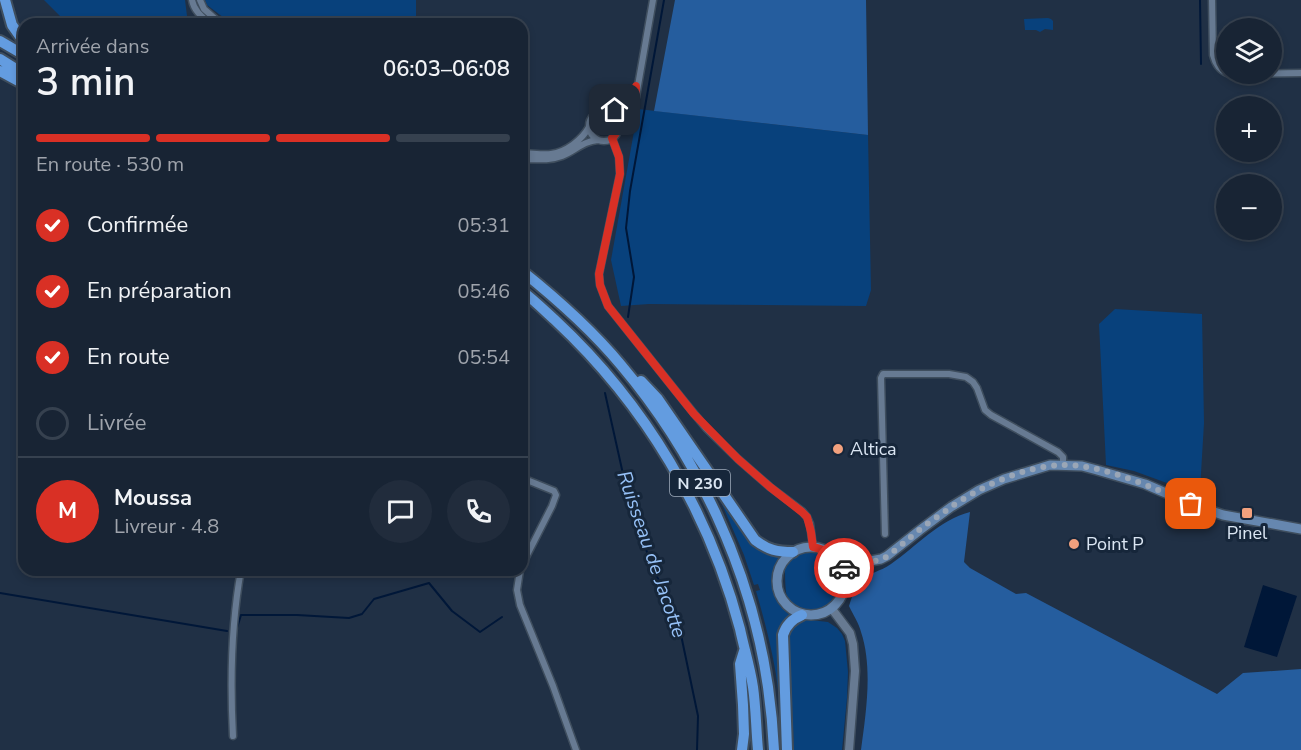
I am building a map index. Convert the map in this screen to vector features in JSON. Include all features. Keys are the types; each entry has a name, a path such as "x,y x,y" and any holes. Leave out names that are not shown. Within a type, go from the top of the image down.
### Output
{"highway":[{"path":"5,0 12,25 18,34"},
{"path":"0,41 18,52"},
{"path":"0,59 18,70"},
{"path":"0,70 18,80"},
{"name":"N 230","path":"528,276 592,333 621,364 657,413 708,496 741,576 761,648 768,686 774,750"},
{"name":"N 230","path":"528,296 583,346 640,416 664,451 693,503 731,595 752,686 758,750"},
{"path":"592,333 624,362 658,399 756,540 771,550 793,552"},
{"path":"787,750 783,635 790,623 802,615"},
{"path":"742,750 744,705 740,664 744,648"}],"main road":[{"path":"843,569 855,564 881,560 951,507 979,490 1004,478 1050,465 1082,466 1122,477 1223,515 1301,529"},
{"path":"813,547 831,553 838,560 845,579 840,601 823,614 813,616 802,615 783,602 776,581 778,569 784,559 802,548 813,547"}],"street":[{"path":"192,0 198,13 203,18"},
{"path":"200,0 204,9 214,18"},
{"path":"528,159 552,159 562,156 585,142 606,141 618,132 619,124 634,102 652,0"},
{"path":"1212,0 1213,55 1216,63"},
{"path":"1282,73 1301,73"},
{"path":"528,153 552,154 560,151 582,137 590,126 592,117 596,114 619,108 627,102 636,86"},
{"path":"608,112 615,116 619,124"},
{"path":"590,126 592,135 600,140"},
{"path":"612,138 619,157 620,174 599,274 600,285 608,306 706,428 759,478 807,517 813,547"},
{"path":"885,534 881,378 883,374 949,374 966,377 977,388 985,410 991,416 1058,452 1063,457 1063,465"},
{"path":"528,480 554,491 556,495 528,553"},
{"path":"233,736 231,695 233,630 240,576"},
{"path":"519,576 517,590 520,605 576,750"},
{"path":"832,609 850,633 853,644 855,671 849,750"}],"shaded area":[{"path":"44,0 185,0 187,16 190,18 62,18"},
{"path":"205,0 416,0 416,18 224,18 207,5"},
{"path":"675,0 866,0 868,135 654,111"},
{"path":"1048,18 1053,21 1053,30 1045,29 1040,32 1025,30 1024,19"},
{"path":"638,109 868,135 871,290 866,306 649,304 621,306 611,260"},
{"path":"1115,309 1202,314 1204,423 1200,490 1197,494 1134,471 1106,465 1099,324"},
{"path":"718,492 748,541 762,551 780,555 772,580 774,595 790,615 782,625 783,708 780,708 777,678 756,591 760,590 758,584 754,585"},
{"path":"970,512 964,562 970,568 1016,594 1026,593 1217,694 1243,673 1301,669 1301,750 861,750 868,675 865,646 849,606 857,581 891,564 948,521"},
{"path":"806,552 822,555 833,562 839,573 840,584 836,596 829,605 818,610 800,609 791,604 787,597 785,567 796,556"},
{"path":"1263,585 1297,596 1277,657 1244,647"},
{"path":"801,619 828,622 837,628 845,641 848,672 842,750 794,750 789,636 792,627"}],"waterway":[{"name":"Ruisseau de Jacotte","path":"628,317 634,277 626,228 630,191 664,0"},
{"path":"1200,0 1201,64"},
{"name":"Ruisseau de Jacotte","path":"605,393 625,483 652,568 676,611 698,716 697,750"},
{"path":"237,628 241,615 349,618 362,614 374,599 429,583 452,611 480,632 502,617"},
{"path":"0,593 227,631"}],"way so far":[{"path":"844,568 881,560 951,507 979,490 1004,478 1050,465 1082,466 1122,477 1191,504"}],"place":[{"name":"Altica","path":"838,449"},
{"name":"Pinel","path":"1247,513"},
{"name":"Point P","path":"1074,544"}],"route":[{"path":"615,110 631,98 636,86 634,102 622,117 618,132 612,138 621,168 599,274 602,294 608,306 706,428 759,478 807,517 813,547 831,553 844,568"}]}
